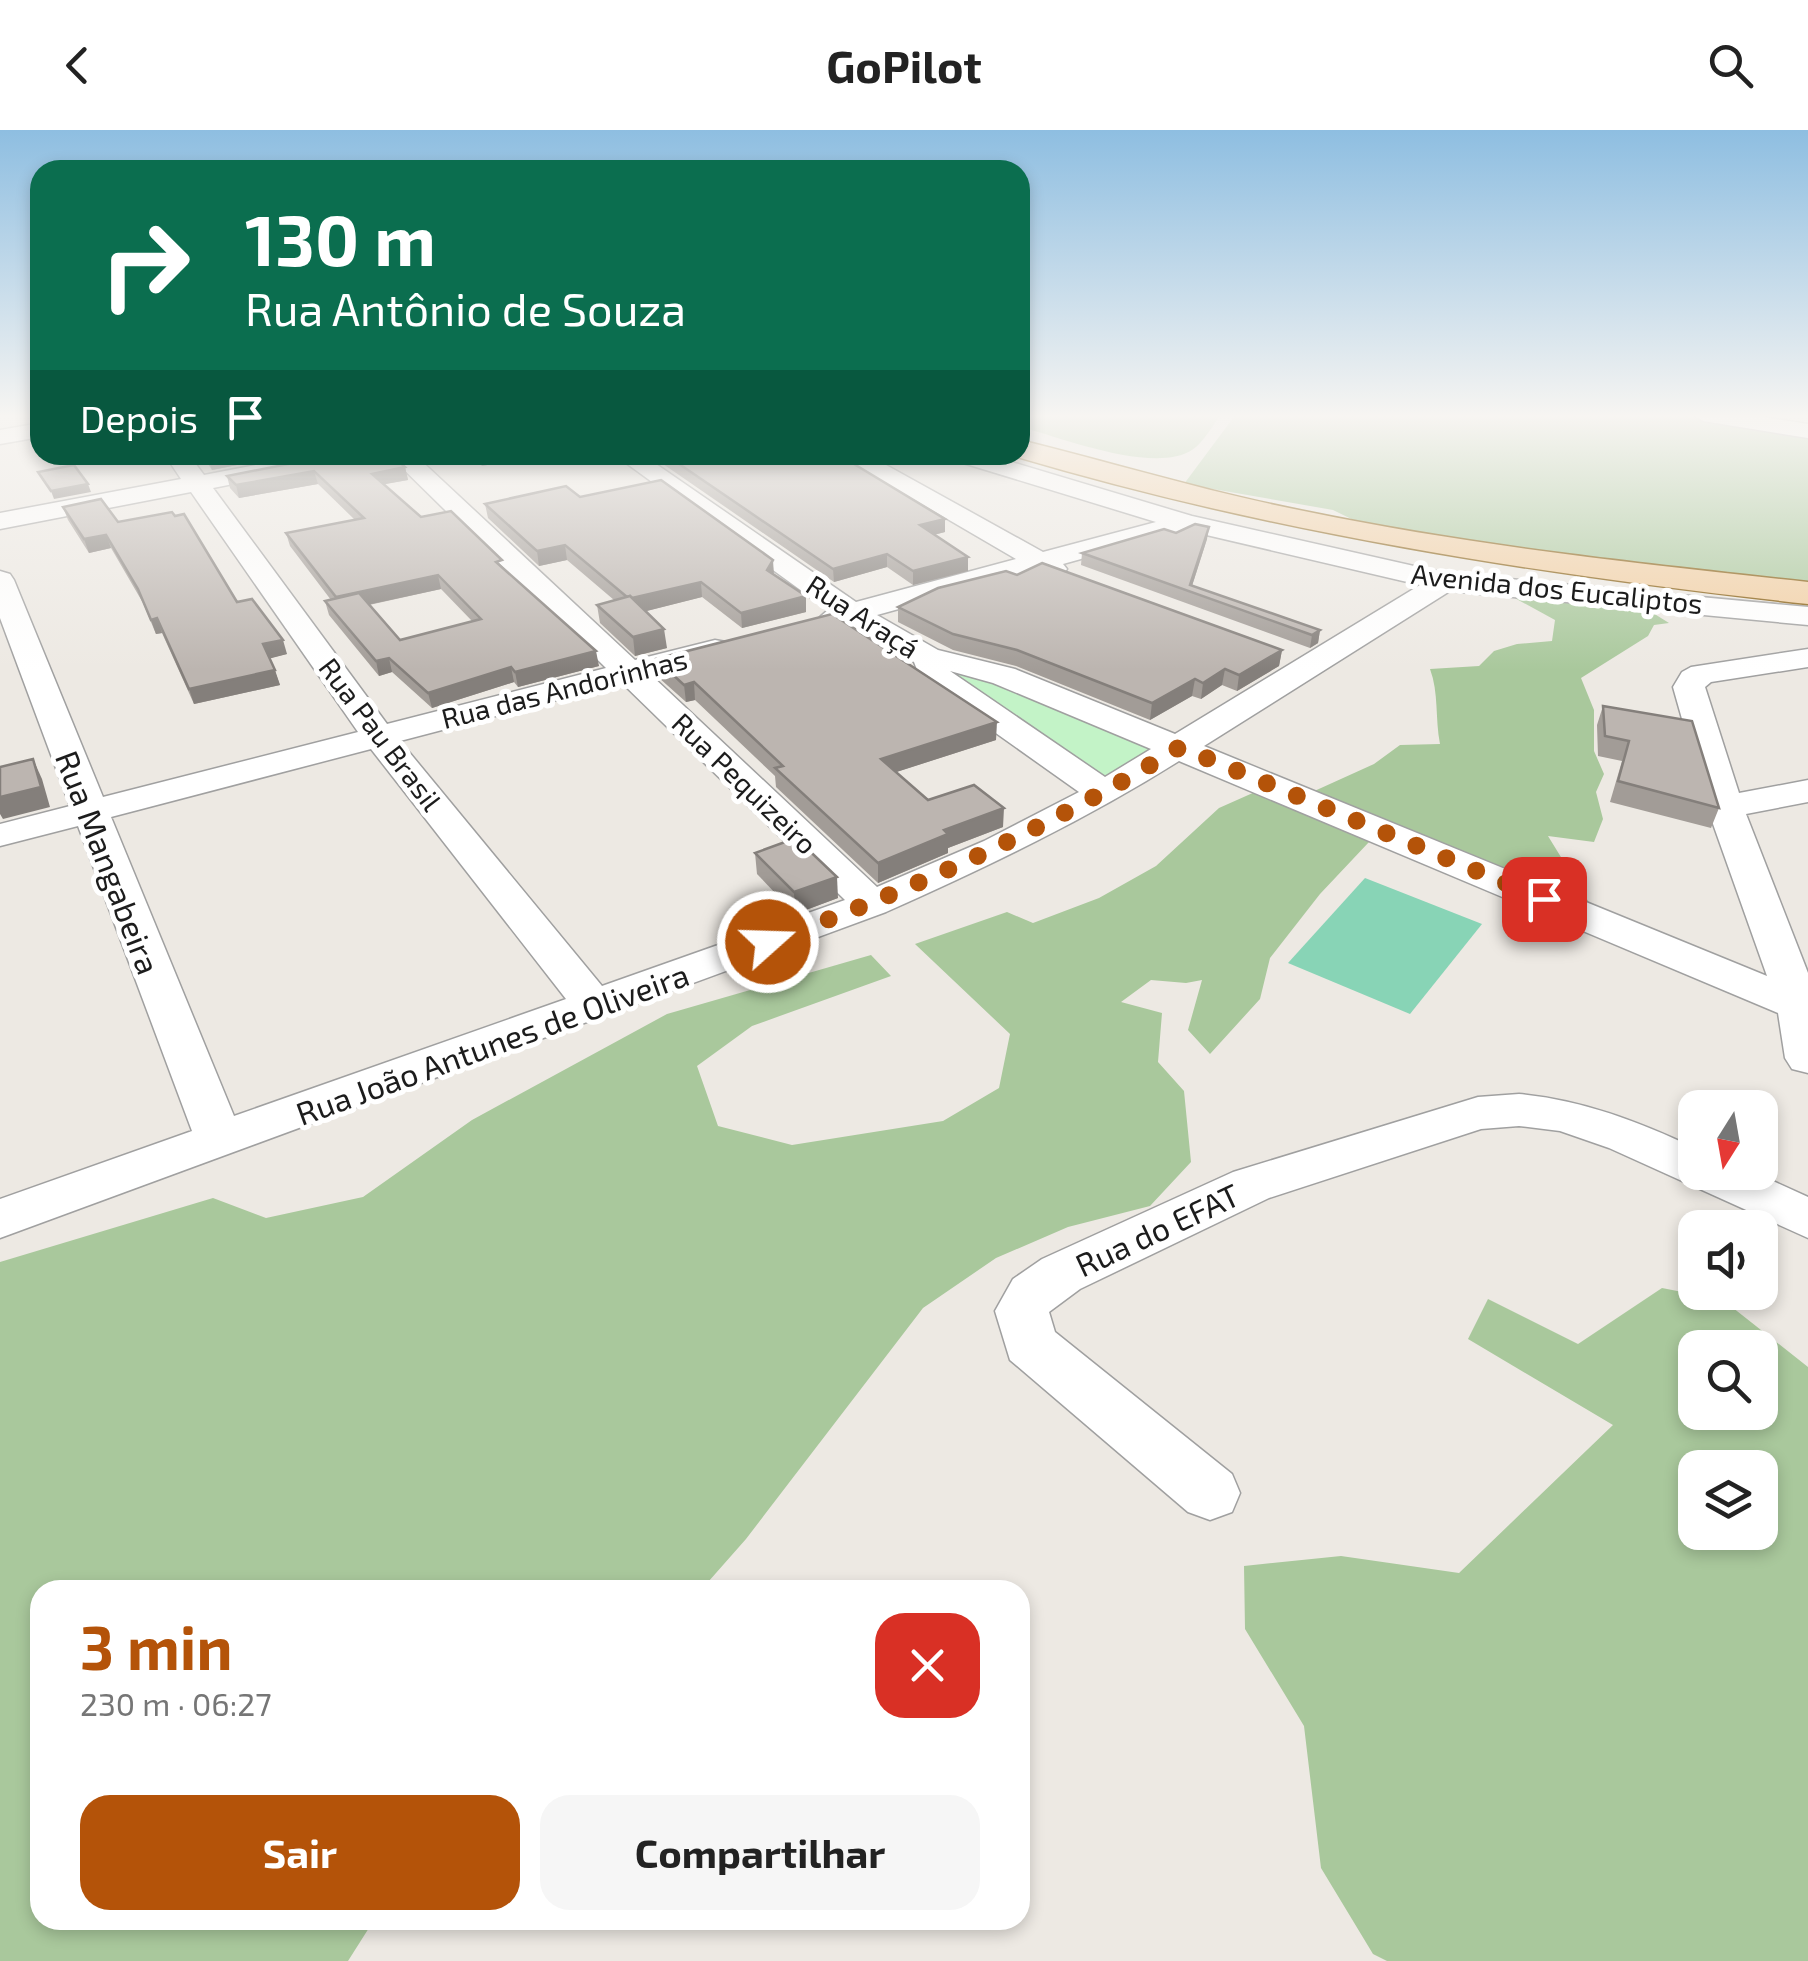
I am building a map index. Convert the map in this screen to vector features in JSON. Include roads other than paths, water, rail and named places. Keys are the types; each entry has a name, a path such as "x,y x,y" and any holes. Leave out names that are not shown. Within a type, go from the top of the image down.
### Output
{"main road":[{"path":"1210,499 1430,545 1608,572 1808,592"}],"street":[{"path":"0,521 109,499"},
{"name":"Rua Pau Brasil","path":"210,499 378,736 594,1006"},
{"name":"Rua Pequizeiro","path":"447,499 872,904"},
{"name":"Rua Araçá","path":"691,499 852,613 929,658 1004,676 1804,1007"},
{"path":"928,499 1041,564 1077,578"},
{"name":"Avenida dos Eucaliptos","path":"1110,499 1185,522 1445,582 1808,616"},
{"path":"796,628 1185,522"},
{"name":"Rua Mangabeira","path":"0,580 220,1142"},
{"name":"Rua João Antunes de Oliveira","path":"0,1220 872,904 998,849 1180,747 1295,658 1445,582"},
{"name":"Rua das Andorinhas","path":"0,835 740,642"},
{"path":"929,658 932,673 1104,793"},
{"path":"1808,658 1702,674 1692,679 1689,687 1726,806 1791,934 1808,1058"},
{"path":"1726,806 1808,791"},
{"name":"Rua do EFAT","path":"1210,1493 1030,1344 1022,1312 1032,1294 1061,1274 1251,1185 1478,1112 1519,1110 1565,1115 1626,1136 1678,1160"},
{"path":"1745,1190 1808,1219"}]}
